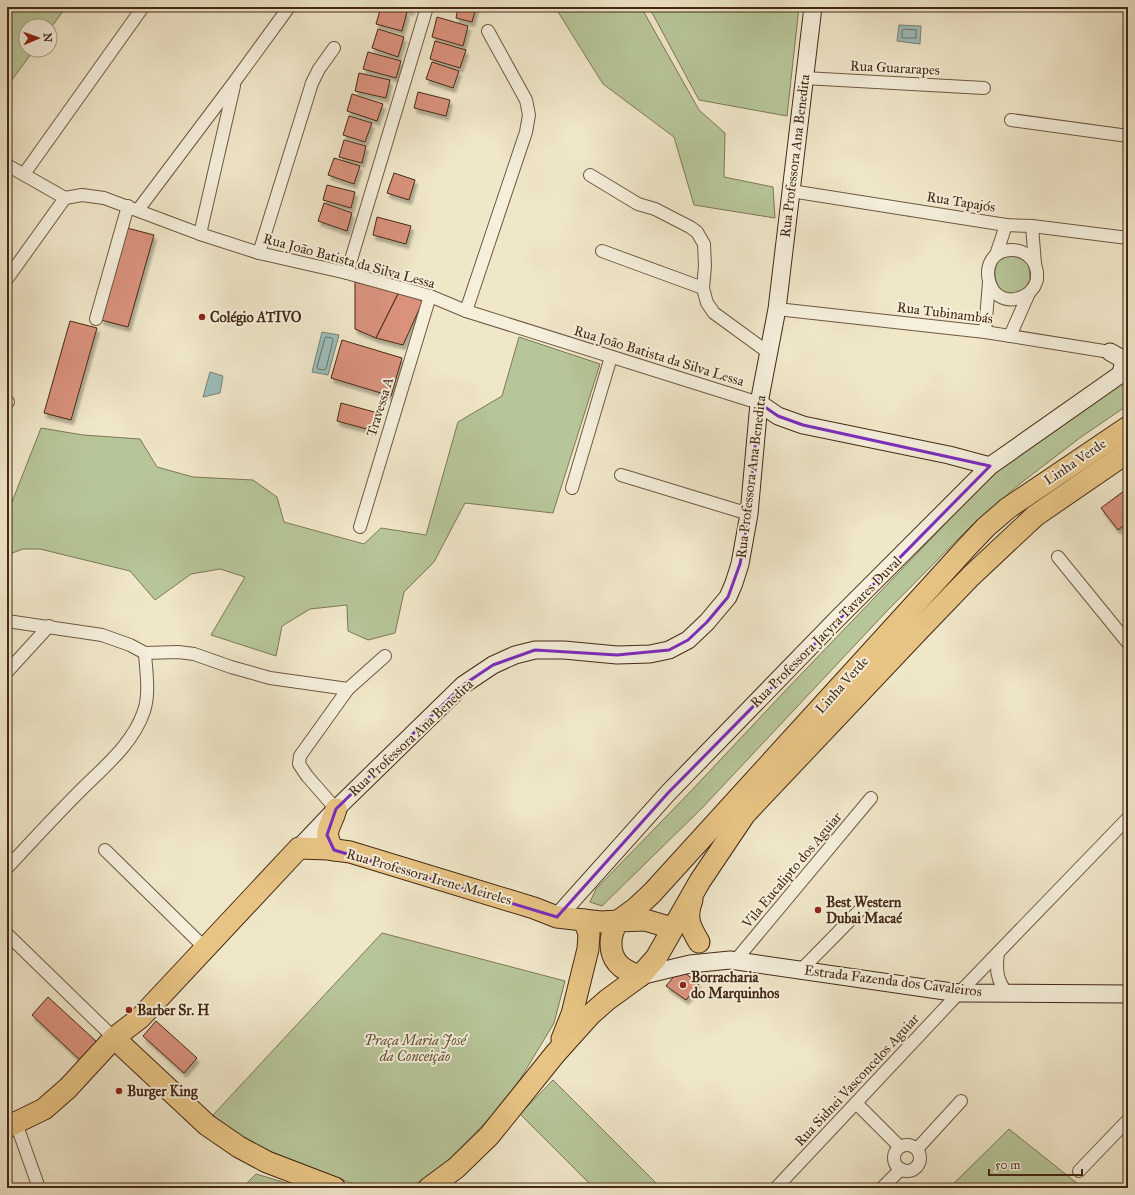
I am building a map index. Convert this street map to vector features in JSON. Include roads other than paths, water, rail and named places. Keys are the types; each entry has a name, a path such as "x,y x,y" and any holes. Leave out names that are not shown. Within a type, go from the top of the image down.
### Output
{"highway":[{"name":"Linha Verde","path":"618,921 636,908 652,893 956,558 986,527 1008,508 1128,427"},
{"name":"Linha Verde","path":"555,1054 590,1015 607,1000 640,976 656,958 700,881 745,814 971,576 1035,516 1128,452"},
{"path":"334,850 327,835 336,809"},
{"name":"Rua Professora Irene Meireles","path":"299,848 350,852 534,908 557,917"},
{"name":"Rua Professora Ana Benedita","path":"12,1125 44,1109 68,1088 114,1038 140,1018 299,848"},
{"path":"699,942 690,927 689,920 691,902 700,881"},
{"path":"557,917 601,922 645,920 672,928"},
{"path":"429,1188 456,1168 489,1136 555,1054 572,1014 588,949 589,934 584,920"},
{"path":"618,921 611,936 611,950 614,960 621,968 640,976"},
{"path":"138,1062 132,1052 129,1040 133,1028 140,1018"},
{"path":"114,1038 207,1125 239,1147 267,1162 327,1187"}],"street":[{"path":"24,174 143,7"},
{"path":"96,319 133,208 235,81 289,7"},
{"path":"347,273 427,7"},
{"name":"Rua Professora Ana Benedita","path":"299,848 336,809 463,685 493,665 515,655 535,650 564,650 617,655 650,654 669,650 688,640 707,622 728,597 740,564 749,514 759,402 777,309 813,7"},
{"path":"466,311 526,132 529,116 526,100 488,31"},
{"path":"259,253 310,90 319,69 334,48"},
{"name":"Rua Guararapes","path":"804,78 984,88"},
{"path":"200,234 235,81"},
{"path":"1011,120 1128,136"},
{"path":"7,165 65,198 7,279"},
{"path":"590,175 638,204 654,209 697,232 704,244 705,266 703,288 707,303 714,313 769,353"},
{"name":"Rua Tapajós","path":"791,191 1006,224 1128,238"},
{"name":"Rua João Batista da Silva Lessa","path":"65,198 82,195 104,198 200,234 259,253 347,273 430,296 466,311 759,402"},
{"path":"985,332 989,266 996,255 1006,224"},
{"path":"989,282 992,290 998,296 1014,300 1022,298 1034,287 1037,280 1037,272 1032,226"},
{"path":"996,255 1010,249 1018,250 1025,253 1035,264"},
{"path":"602,251 703,288"},
{"path":"1010,336 1029,293"},
{"name":"Travessa A","path":"360,527 430,296"},
{"name":"Rua Tubinambás","path":"777,309 985,332 1110,352"},
{"path":"1110,352 1128,351"},
{"name":"Rua Professora Jacyra Tavares Duval","path":"557,917 668,793 837,619 990,466 1124,372 1124,363 1119,357 1110,352"},
{"path":"572,488 612,357"},
{"path":"759,402 778,416 803,425 949,455 990,466"},
{"path":"621,475 749,514"},
{"path":"1058,557 1128,643"},
{"path":"7,621 102,635 130,645 145,653 178,652 194,654 231,667 270,678 348,689"},
{"path":"7,672 49,626"},
{"path":"7,868 121,750 141,720 145,708 147,693 145,653"},
{"path":"336,809 307,776 299,764 300,756 348,689 385,656"},
{"name":"Vila Eucalipto dos Aguiar","path":"733,961 871,798"},
{"name":"Rua Sidnei Vasconcelos Aguiar","path":"776,1188 1128,818"},
{"path":"105,850 205,948"},
{"path":"801,970 862,907"},
{"name":"Estrada Fazenda dos Cavaleiros","path":"672,928 733,961"},
{"path":"7,934 114,1038"},
{"path":"998,953 997,974 1002,987 1008,994"},
{"name":"Estrada Fazenda dos Cavaleiros","path":"640,976 690,964 733,961 960,993 1128,994"},
{"path":"917,1149 961,1101"},
{"path":"856,1103 900,1147"},
{"path":"1079,1171 1128,1120"},
{"path":"12,1125 39,1188"},
{"path":"909,1145 917,1149 920,1156 920,1163 915,1169 908,1171 901,1169 896,1165 896,1152 900,1147 909,1145"},
{"path":"882,1188 901,1169"}],"water":[{"path":"899,25 921,26 920,44 897,41"},
{"path":"322,332 339,335 328,375 312,372"},
{"path":"210,372 223,376 220,393 203,397"}],"place":[{"name":"Colégio ATIVO","path":"202,317"},
{"name":"Best Western Dubai Macaé","path":"818,910"},
{"name":"Borracharia do Marquinhos","path":"683,985"},
{"name":"Barber Sr. H","path":"129,1010"},
{"name":"Burger King","path":"119,1091"}],"park label":[{"name":"Praça Maria José da Conceição","path":"415,1048"}]}
